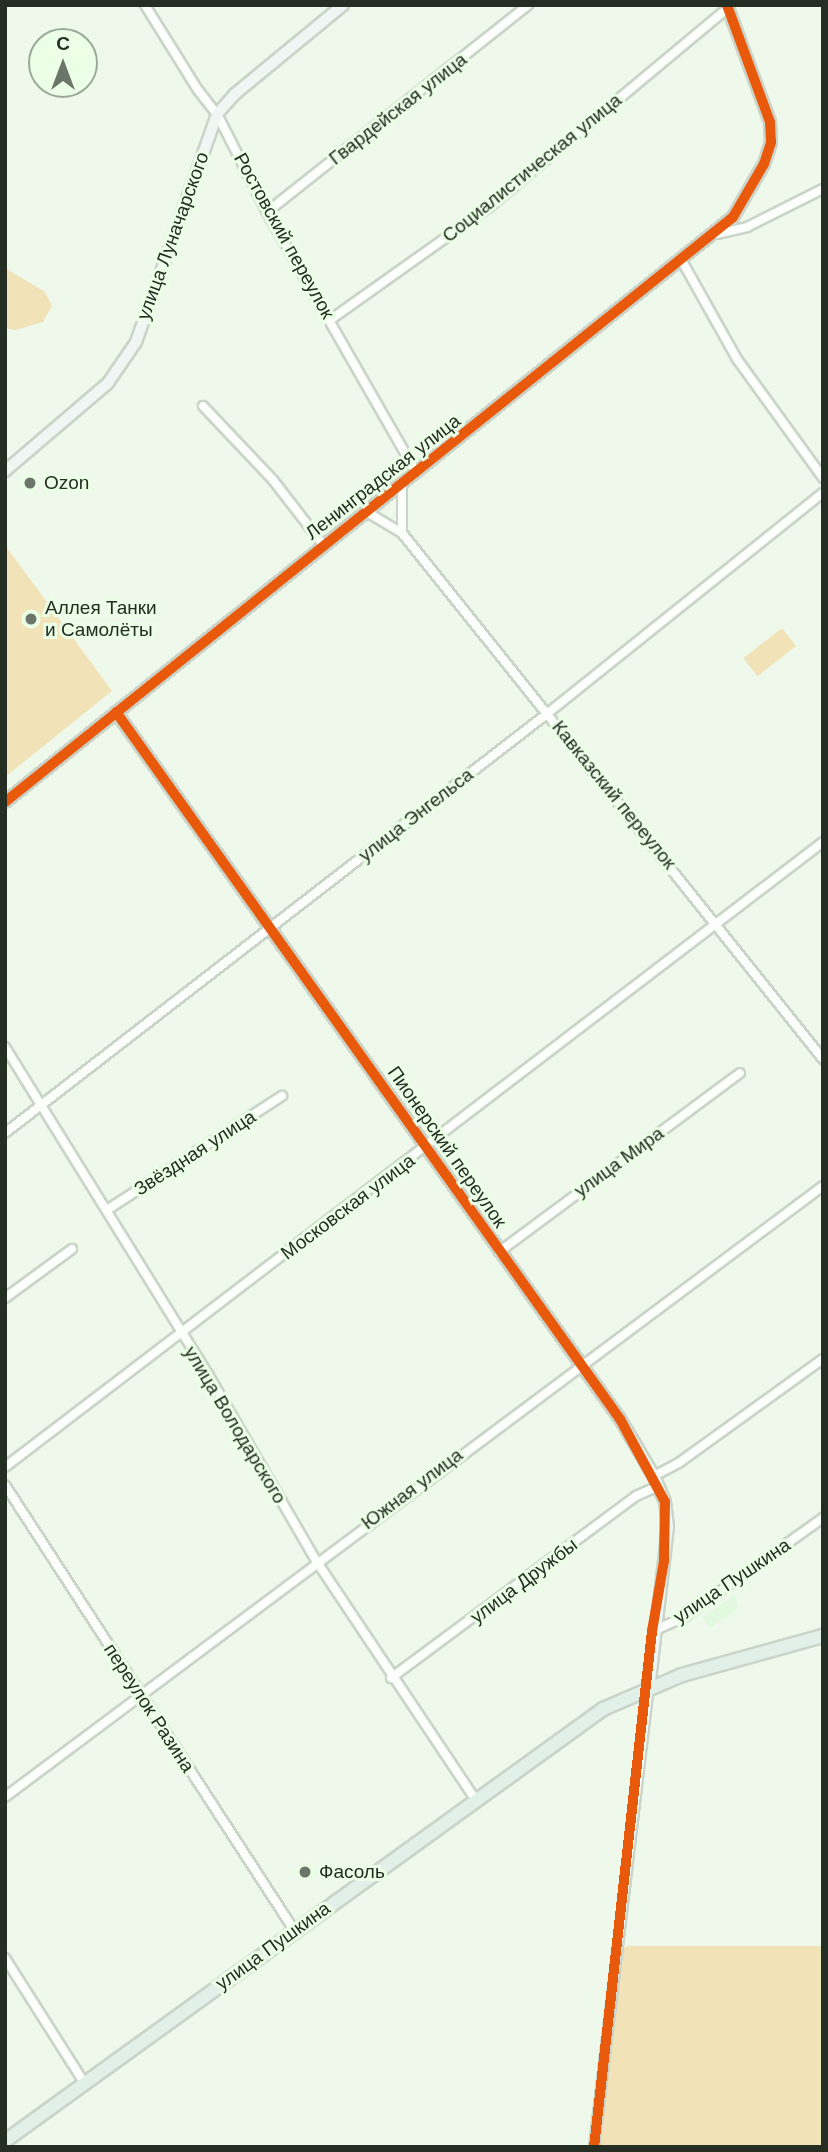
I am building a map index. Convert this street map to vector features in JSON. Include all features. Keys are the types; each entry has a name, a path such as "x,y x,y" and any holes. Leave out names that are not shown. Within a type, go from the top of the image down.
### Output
{"main road":[{"name":"улица Пушкина","path":"5,2141 474,1797 603,1709 649,1688 823,1636"}],"street":[{"name":"Ростовский переулок","path":"145,5 217,114 267,212 416,472"},
{"name":"улица Луначарского","path":"5,471 107,383 136,342 217,114 235,94 344,5"},
{"name":"Гвардейская улица","path":"267,212 528,5"},
{"name":"Ленинградская улица","path":"5,802 717,234 733,217 764,164 771,142 770,122 728,7"},
{"name":"Социалистическая улица","path":"330,320 489,208 728,7"},
{"name":"Ленинградская улица","path":"717,234 747,227 823,189"},
{"path":"682,261 737,359 823,478"},
{"path":"203,406 273,480 324,545"},
{"path":"402,483 402,533"},
{"name":"улица Энгельса","path":"5,1133 548,713 823,493"},
{"name":"Кавказский переулок","path":"367,512 402,533 823,1059"},
{"name":"Пионерский переулок","path":"116,712 427,1147 579,1364 656,1481 668,1527 652,1631"},
{"name":"Московская улица","path":"5,1468 718,925 823,842"},
{"name":"улица Володарского","path":"5,1046 107,1210 317,1562 391,1678 474,1797"},
{"name":"улица Мира","path":"499,1252 740,1073"},
{"name":"Звёздная улица","path":"107,1210 282,1096"},
{"name":"Южная улица","path":"5,1797 138,1693 823,1186"},
{"path":"5,1298 72,1249"},
{"name":"улица Дружбы","path":"391,1678 823,1359"},
{"name":"переулок Разина","path":"5,1485 294,1930"},
{"name":"улица Пушкина","path":"649,1688 652,1631 684,1617 823,1518"},
{"path":"594,2147 649,1688"},
{"path":"5,1958 85,2084"}],"shaded area":[{"path":"5,268 45,292 52,306 43,322 15,330 5,328"},
{"path":"5,545 112,691 5,777"},
{"path":"782,628 796,646 758,676 743,658"},
{"path":"735,1595 738,1609 710,1628 702,1617"},
{"path":"628,1946 823,1946 823,2147 598,2147 619,1949"}],"cycle path":[{"path":"5,802 733,217 764,164 771,142 770,122 727,5"},
{"path":"116,712 620,1419 665,1502 664,1561 652,1631 594,2147"}],"place":[{"name":"Ozon","path":"30,483"},
{"name":"Аллея Танки и Самолёты","path":"31,619"},
{"name":"Фасоль","path":"305,1872"}]}
